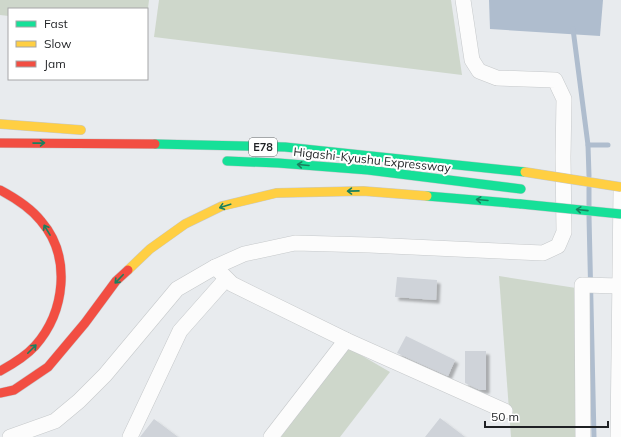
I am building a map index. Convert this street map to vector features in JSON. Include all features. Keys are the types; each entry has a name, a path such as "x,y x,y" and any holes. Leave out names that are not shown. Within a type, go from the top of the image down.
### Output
{"highway":[{"path":"0,124 94,131"},
{"path":"139,135 285,147"},
{"name":"Higashi-Kyushu Expressway","path":"0,143 285,147 525,172 621,187"},
{"name":"Higashi-Kyushu Expressway","path":"215,160 368,170 526,190"},
{"path":"0,190 24,204 38,216 48,229 59,256 62,282 56,310 48,329 21,359 0,371"},
{"path":"0,393 14,390 48,367 116,281 150,249 185,224 222,206 276,193 363,191 621,214"},
{"path":"553,194 576,197"}],"street":[{"path":"10,437 55,421 79,402 105,375 177,289 215,267 244,254 295,243 369,245 543,254 558,246 564,232 564,99 555,80 497,78 479,71 472,60 463,0"},
{"path":"618,199 620,286 618,437"},
{"path":"215,267 232,284 346,340 505,411"},
{"path":"130,437 180,331 226,279"},
{"path":"582,437 582,285 620,286"},
{"path":"271,437 346,340"}],"shaded area":[{"path":"0,0 149,0 148,8 8,8 8,16 0,15"},
{"path":"159,0 451,0 462,75 154,37"},
{"path":"499,276 576,288 577,437 511,437"},
{"path":"347,347 390,372 340,437 281,437"}],"water":[{"path":"489,0 603,0 600,36 490,29"}],"building":[{"path":"397,277 437,280 436,300 395,297"},
{"path":"406,336 455,360 448,376 397,353"},
{"path":"465,351 486,351 486,390 480,390 465,383"},
{"path":"440,418 465,437 425,437"},
{"path":"154,419 178,437 140,437"}],"waterway":[{"path":"573,29 588,145 589,176"},
{"path":"588,145 608,145"},
{"path":"589,188 589,206"},
{"path":"589,216 594,437"}],"traffic: fast":[{"path":"155,144 285,147 525,172"},
{"path":"227,161 278,163 368,170 521,189"},
{"path":"427,196 521,204"},
{"path":"521,204 621,214"}],"traffic: slow":[{"path":"0,124 81,130"},
{"path":"525,172 621,187"},
{"path":"128,270 150,249 185,224 222,206 276,193 363,191 427,196"}],"traffic: jam":[{"path":"0,143 155,144"},
{"path":"0,190 27,207 41,221 51,235 61,267 61,284 58,301 53,317 45,332 27,354 0,371"},
{"path":"0,393 14,390 48,367 85,323 116,281 128,270"}]}
